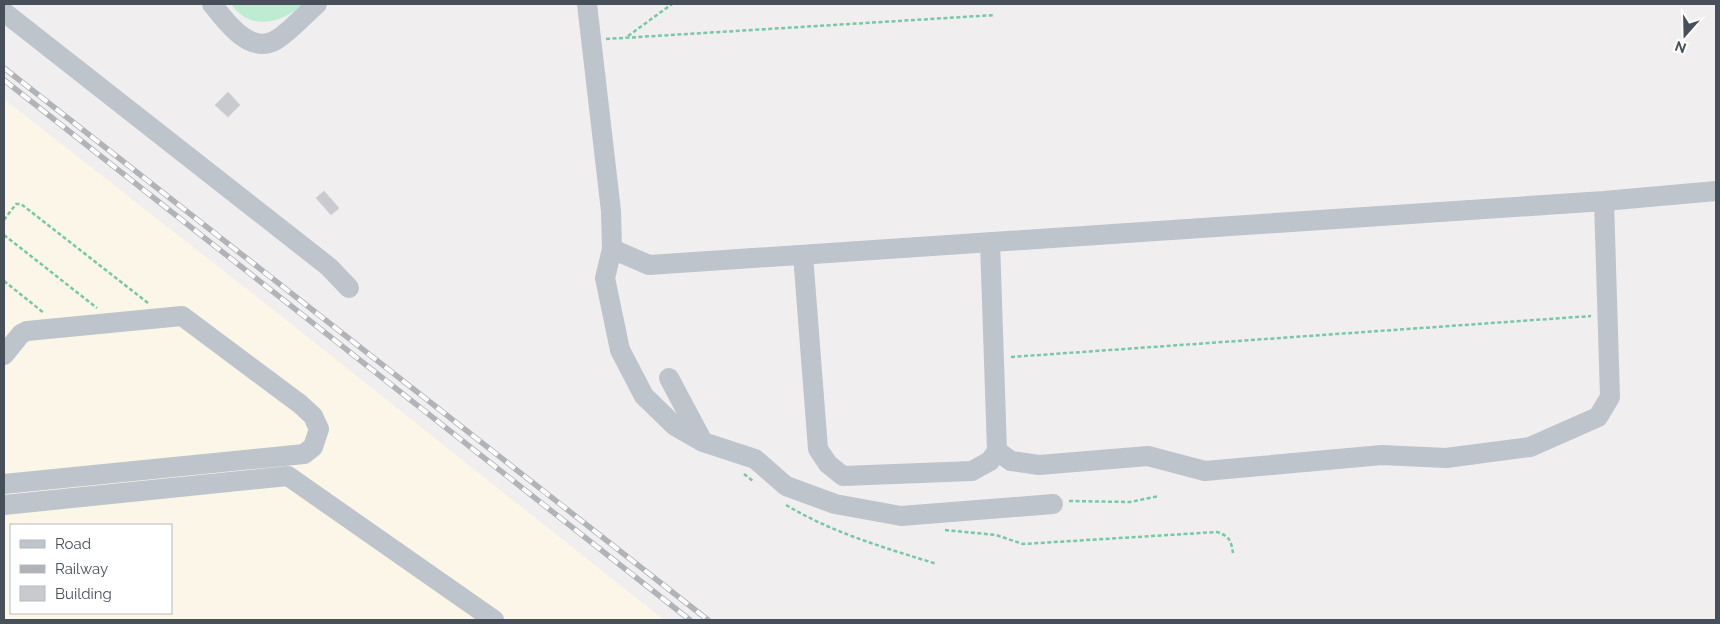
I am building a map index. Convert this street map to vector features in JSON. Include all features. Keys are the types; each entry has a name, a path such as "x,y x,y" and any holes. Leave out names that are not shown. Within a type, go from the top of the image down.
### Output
{"lane":[{"path":"212,4 225,21 246,39 261,44 276,40 317,4"},
{"path":"587,4 611,210 612,249 604,278 620,350 644,396 675,426 703,442 755,459 786,486 835,504 901,516 1053,504"},
{"path":"4,12 329,267 349,288"},
{"path":"612,249 648,265 1604,201 1716,191"},
{"path":"997,451 1011,461 1039,465 1148,456 1205,471 1382,455 1446,458 1530,447 1598,417 1610,397 1604,201"},
{"path":"803,255 818,449 828,464 843,476 972,472 990,461 997,451 990,242"},
{"path":"4,355 21,334 34,330 175,317 313,416 319,429 313,447 304,454 4,484"},
{"path":"669,378 703,442"},
{"path":"658,410 680,399"},
{"path":"4,505 288,476 494,620"}],"path":[{"path":"627,37 672,4"},
{"path":"592,40 995,15"},
{"path":"4,220 16,204 21,204 175,317"},
{"path":"4,235 116,323"},
{"path":"4,281 63,328"},
{"path":"994,359 1606,315"},
{"path":"1053,504 1079,500 1130,502 1159,496"},
{"path":"942,530 996,535 1023,544 1217,532 1227,536 1232,541 1233,553"}],"shaded area":[{"path":"4,99 261,300 664,620 4,620"}],"green space":[{"path":"231,4 303,4 286,16 266,22 247,18 239,13"}],"building":[{"path":"228,92 240,105 228,117 215,105"},
{"path":"324,191 339,208 331,215 316,198"}],"railway":[{"path":"4,68 708,620"},
{"path":"4,80 690,620"}]}
